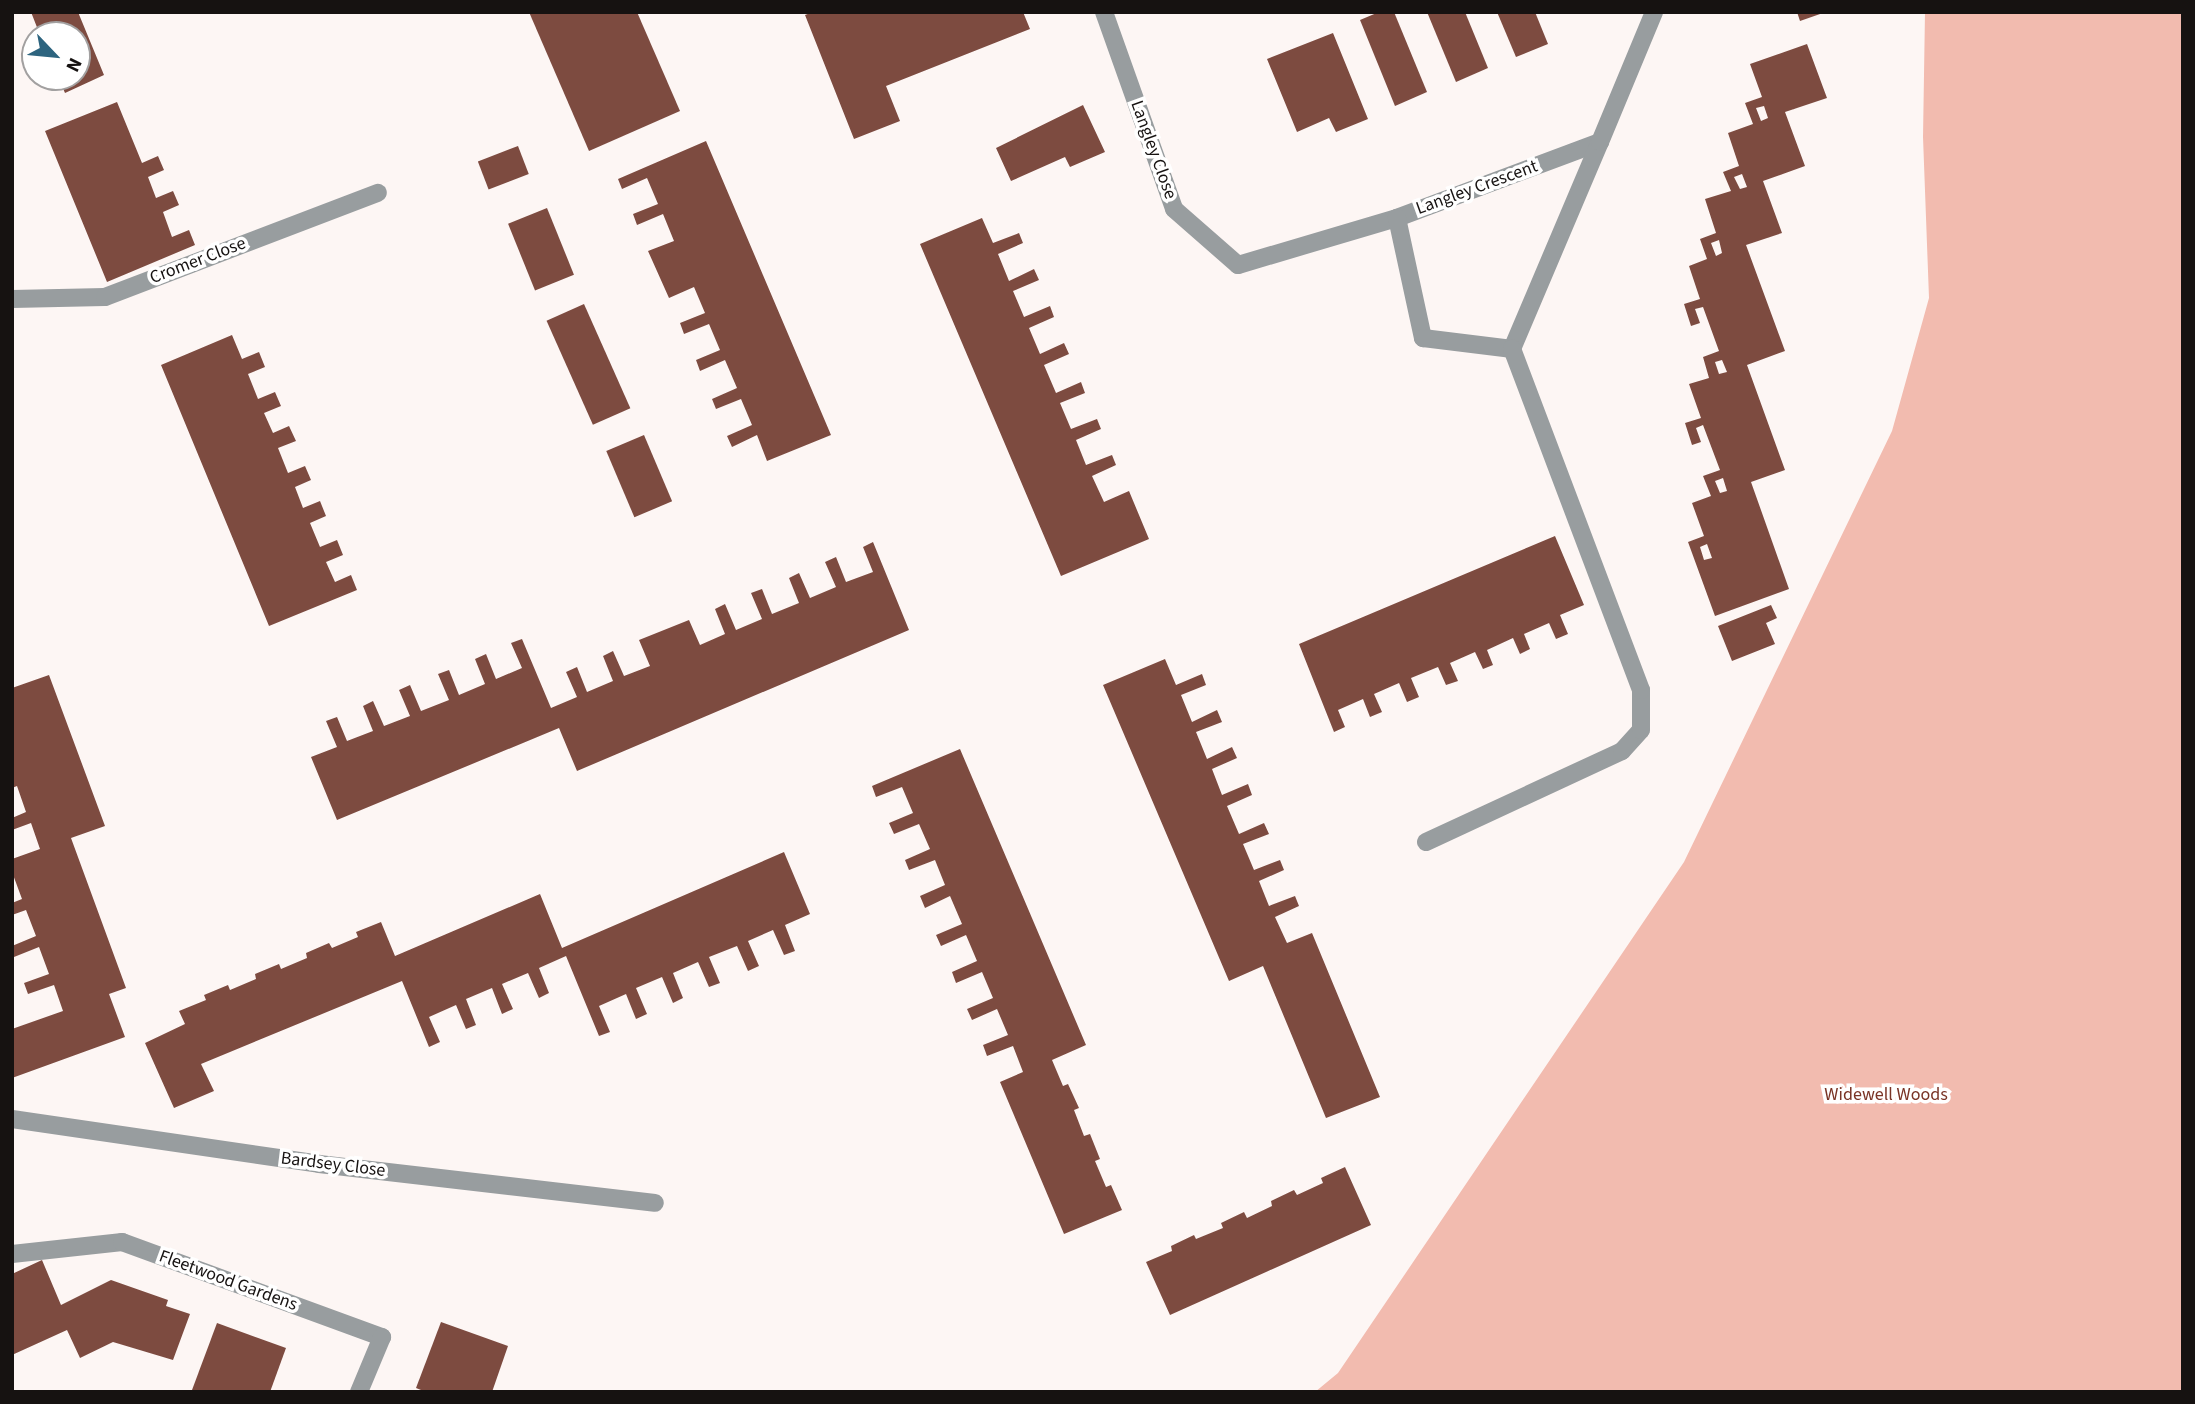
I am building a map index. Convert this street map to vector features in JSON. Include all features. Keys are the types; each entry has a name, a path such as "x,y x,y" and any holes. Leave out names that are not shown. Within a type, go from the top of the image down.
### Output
{"street":[{"name":"Langley Close","path":"1104,12 1174,209 1238,265 1397,218"},
{"path":"1426,842 1622,751 1641,730 1641,690 1513,349 1654,12"},
{"name":"Langley Crescent","path":"1513,349 1423,338 1397,218 1600,142"},
{"name":"Cromer Close","path":"12,299 105,297 378,193"},
{"name":"Bardsey Close","path":"12,1119 319,1164 655,1203"},
{"name":"Fleetwood Gardens","path":"12,1254 122,1242 382,1337 359,1392"}],"green space":[{"name":"Widewell Woods","path":"1925,12 2183,12 2183,1392 1315,1392 1338,1373 1684,862 1892,431 1929,298 1923,137"}],"building":[{"path":"31,12 78,12 82,21 35,21"},
{"path":"529,12 637,12 680,111 589,151"},
{"path":"813,12 1023,12 1030,29 886,86 900,121 854,139 805,15"},
{"path":"1379,12 1394,12 1427,92 1395,106 1360,20"},
{"path":"1427,12 1465,12 1488,68 1456,82"},
{"path":"1497,12 1535,12 1548,44 1516,57"},
{"path":"1797,12 1822,12 1823,13 1800,21"},
{"path":"1333,33 1368,119 1336,132 1329,118 1297,132 1267,59"},
{"path":"91,44 104,75 91,81"},
{"path":"1807,44 1827,98 1785,112 1805,166 1763,181 1782,233 1746,245 1785,351 1747,365 1785,470 1751,482 1789,589 1715,616 1688,542 1704,536 1692,503 1711,496 1703,476 1720,470 1703,425 1696,428 1701,442 1692,445 1685,423 1701,418 1689,384 1709,378 1703,357 1719,351 1703,307 1695,309 1700,323 1691,326 1684,304 1700,299 1689,266 1707,259 1700,239 1716,233 1705,199 1731,191 1723,172 1739,166 1728,133 1753,124 1745,103 1762,97 1750,64","holes":["1764,106 1768,118 1761,121 1756,108","1742,174 1747,187 1740,189 1734,177","1719,240 1722,253 1716,256 1711,243","1722,360 1727,372 1719,374 1715,362","1723,478 1727,491 1720,493 1715,481","1707,544 1712,558 1704,560 1700,547"]},
{"path":"117,102 142,163 158,156 164,170 148,177 156,198 173,191 179,205 163,212 172,237 189,230 195,245 107,282 45,131"},
{"path":"1083,105 1105,152 1070,167 1065,157 1011,181 996,148"},
{"path":"706,141 831,435 767,461 757,435 732,447 727,436 752,425 741,399 716,409 712,399 737,388 725,360 700,371 696,360 720,350 709,324 684,334 680,323 705,313 694,287 669,298 648,251 674,241 663,214 637,225 633,214 658,204 647,178 622,189 618,179"},
{"path":"518,146 529,174 489,189 478,161"},
{"path":"547,208 574,275 535,290 508,224"},
{"path":"982,218 993,243 1019,233 1023,243 998,254 1009,281 1034,269 1039,280 1013,291 1024,317 1050,306 1054,317 1029,328 1040,354 1064,343 1069,354 1044,365 1056,393 1081,382 1085,393 1060,403 1071,429 1097,419 1101,429 1076,440 1086,465 1112,455 1116,465 1092,476 1104,502 1129,491 1149,539 1061,576 920,244"},
{"path":"584,304 630,408 593,425 547,321"},
{"path":"232,335 242,359 259,352 265,367 248,374 258,399 275,392 281,406 264,413 273,433 289,426 296,441 278,448 288,473 305,466 311,480 295,487 303,508 320,501 326,516 310,523 320,547 337,540 343,555 326,562 335,582 351,575 357,590 269,626 161,365"},
{"path":"644,435 672,501 634,517 606,451"},
{"path":"1555,536 1584,605 1560,615 1568,634 1556,639 1549,623 1524,634 1530,649 1520,654 1513,638 1487,650 1493,665 1483,669 1475,652 1450,663 1458,681 1446,685 1438,667 1411,678 1419,697 1407,702 1399,683 1374,694 1382,712 1370,717 1363,699 1338,710 1345,727 1334,732 1299,644"},
{"path":"873,542 909,630 577,771 559,728 337,820 311,757 337,747 326,721 337,717 347,741 373,731 363,706 373,701 384,726 410,716 399,690 410,685 421,711 449,700 438,674 449,670 459,695 485,684 475,659 486,654 496,679 522,668 511,643 522,639 551,708 577,697 566,672 577,667 587,692 613,681 603,656 613,651 624,676 650,666 639,640 689,620 700,645 725,634 715,609 725,604 736,630 762,619 751,593 762,589 772,614 799,603 789,578 799,573 810,598 836,587 825,562 836,557 846,582 873,572 863,547"},
{"path":"1771,605 1777,618 1766,623 1775,644 1732,661 1718,626"},
{"path":"1165,659 1176,685 1202,674 1206,685 1181,695 1192,722 1217,710 1222,722 1196,732 1207,759 1232,747 1237,758 1212,769 1222,795 1248,784 1252,795 1227,806 1239,834 1264,823 1269,834 1243,844 1254,870 1280,860 1284,870 1259,881 1269,906 1295,896 1299,906 1275,917 1287,943 1312,933 1380,1097 1326,1118 1263,966 1229,981 1103,685"},
{"path":"49,675 105,826 71,838 126,988 109,994 125,1037 12,1078 12,1029 63,1011 54,985 28,994 24,983 49,974 39,947 14,957 12,952 12,946 36,936 26,910 12,915 12,903 22,899 12,872 12,859 40,849 31,823 12,830 12,818 26,812 17,786 12,788 12,688"},
{"path":"960,749 1086,1045 1052,1060 1063,1086 1068,1084 1079,1108 1074,1110 1084,1136 1090,1134 1100,1159 1095,1161 1106,1187 1111,1185 1122,1210 1064,1234 1000,1082 1023,1072 1013,1046 987,1056 983,1045 1008,1035 997,1009 972,1020 967,1009 993,998 982,972 956,983 952,972 977,961 966,935 941,946 936,935 962,924 950,896 925,908 920,896 945,885 935,860 909,870 905,860 930,849 919,824 894,834 889,823 913,813 902,787 876,797 872,786"},
{"path":"784,852 810,914 785,925 795,951 784,955 773,930 748,941 759,966 748,971 737,946 709,957 720,983 709,987 698,962 673,973 683,998 673,1003 662,977 636,988 647,1014 636,1019 626,994 599,1006 610,1032 599,1036 566,956 539,968 549,993 539,998 528,973 502,984 513,1009 502,1014 492,988 466,999 476,1025 466,1029 456,1005 429,1017 440,1042 429,1047 402,981 201,1064 214,1091 174,1108 145,1043 185,1024 179,1011 206,1000 204,995 228,985 230,990 256,979 255,974 279,964 281,969 307,958 306,953 329,943 332,948 358,937 356,932 381,922 395,956 540,894 562,948"},
{"path":"1345,1167 1371,1225 1170,1315 1146,1262 1172,1251 1171,1246 1194,1235 1196,1239 1223,1228 1221,1223 1244,1212 1247,1218 1272,1206 1271,1201 1294,1190 1297,1195 1323,1183 1321,1178"},
{"path":"42,1260 61,1305 111,1280 168,1300 166,1306 190,1314 173,1360 113,1342 80,1358 67,1330 12,1355 12,1274"},
{"path":"441,1322 508,1346 492,1392 426,1392 416,1388"},
{"path":"217,1323 286,1348 270,1392 192,1390"}]}
